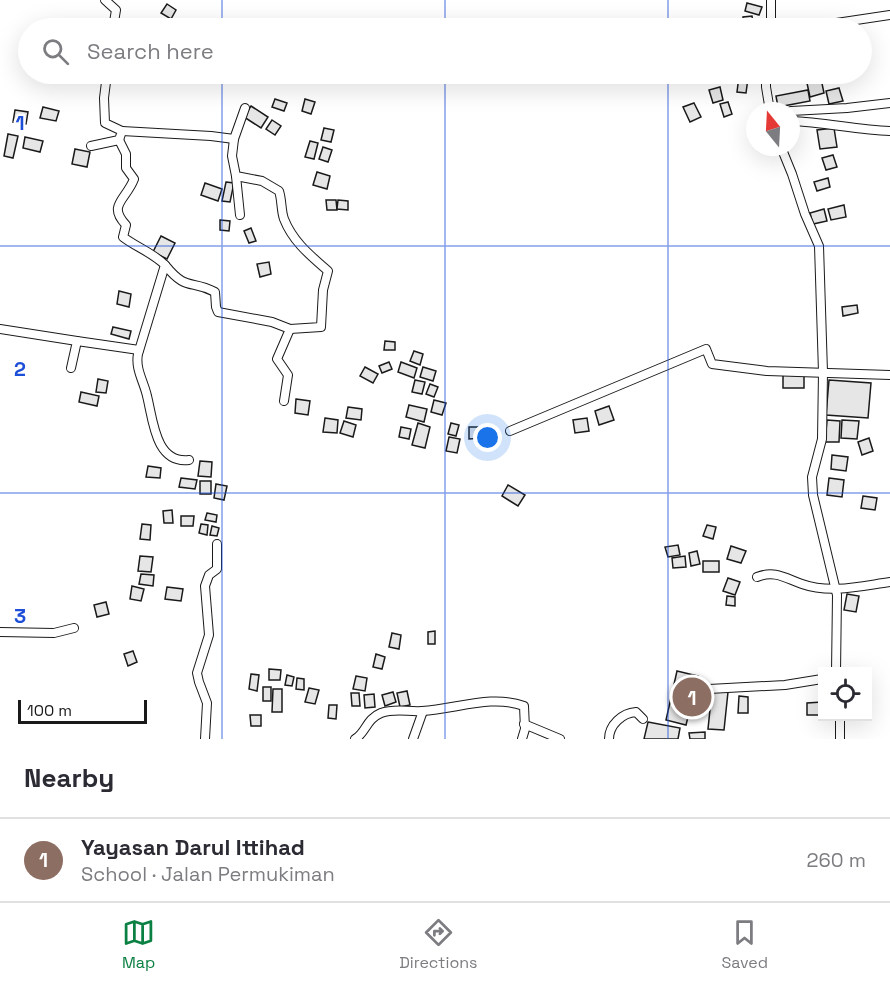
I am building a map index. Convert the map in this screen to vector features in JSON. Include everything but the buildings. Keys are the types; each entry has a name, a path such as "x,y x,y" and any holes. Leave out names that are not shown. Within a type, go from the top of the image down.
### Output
{"street":[{"path":"105,0 116,10 115,18"},
{"path":"771,0 771,18"},
{"path":"870,18 890,15"},
{"path":"106,84 104,120 107,125 122,131 234,139"},
{"path":"766,84 768,102"},
{"path":"800,110 890,104"},
{"path":"240,215 232,156 234,139 245,108"},
{"path":"800,121 890,131"},
{"path":"122,131 119,140 126,154 126,169 134,179 129,192 117,208 118,216 126,225 123,237 139,249 160,259 176,279 184,284 215,292 218,312 272,322 290,329 321,327 323,290 328,271 296,240 284,218 279,190 262,181 236,176"},
{"path":"92,147 119,140"},
{"path":"784,156 819,246 823,372 822,439 812,477 813,495 837,595 836,667"},
{"path":"165,265 137,360 156,437 161,446 178,460 189,460"},
{"path":"0,329 139,350"},
{"path":"284,401 288,375 277,359 290,329"},
{"path":"71,369 77,341"},
{"path":"510,431 706,349 712,364 767,371 890,375"},
{"path":"205,739 208,709 197,673 209,635 205,586 209,575 217,569 217,544"},
{"path":"757,577 777,573 809,586 828,590 890,582"},
{"path":"0,632 54,633 74,628"},
{"path":"709,688 785,685 818,680"},
{"path":"355,739 359,737 370,719 383,712 423,711 490,701 524,706 522,739"},
{"path":"413,739 423,711"},
{"path":"609,739 613,725 626,715 636,712 643,719"},
{"path":"840,721 840,739"},
{"path":"524,724 560,739"}],"place":[{"name":"Yayasan Darul Ittihad","path":"692,697"}]}
